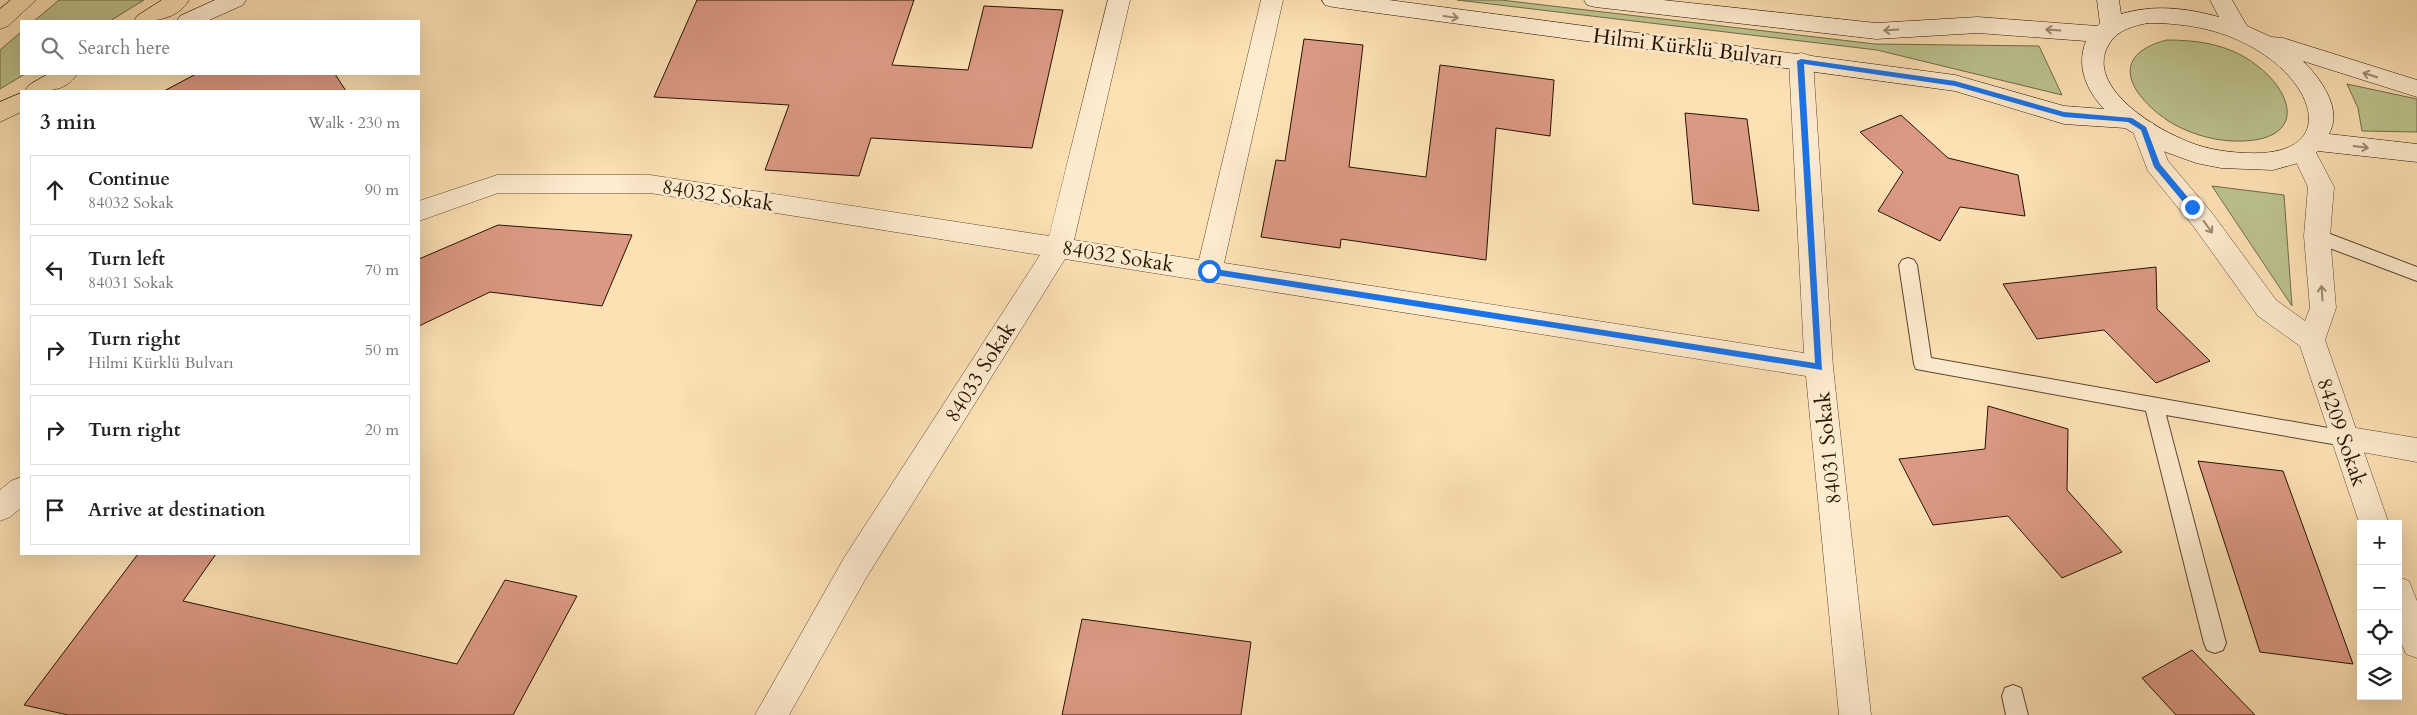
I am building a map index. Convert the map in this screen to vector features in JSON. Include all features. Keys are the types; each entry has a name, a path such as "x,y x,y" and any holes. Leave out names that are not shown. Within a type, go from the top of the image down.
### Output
{"main road":[{"path":"0,21 25,0"},
{"path":"147,20 178,0"},
{"path":"0,113 20,102"}],"street":[{"path":"190,20 235,0"},
{"name":"84033 Sokak","path":"771,715 855,568 1060,247 1119,0"},
{"path":"1209,271 1272,0"},
{"name":"Hilmi Kürklü Bulvarı","path":"1333,0 1528,28 1801,61 1955,83 2064,115 2137,124"},
{"name":"Hilmi Kürklü Bulvarı","path":"1595,0 1876,32 1978,25 2107,30"},
{"path":"2107,30 2108,0"},
{"path":"2220,0 2247,35 2288,60 2312,84 2322,110 2320,134 2308,146 2274,162 2236,162 2198,155 2161,140 2137,124 2106,97 2094,73 2092,52 2107,30 2121,21 2148,15 2181,15 2219,23 2247,35 2417,89"},
{"name":"84031 Sokak","path":"1801,61 1819,367 1855,715"},
{"path":"2137,124 2156,165 2203,220 2267,308 2311,340 2323,308 2317,236 2321,187 2308,146"},
{"path":"2308,146 2417,153"},
{"name":"84032 Sokak","path":"420,210 498,184 650,184 1819,367"},
{"name":"84209 Sokak","path":"2311,340 2373,520"},
{"path":"2344,438 2417,450"},
{"path":"0,508 20,491"},
{"path":"2402,601 2417,643"}],"lane":[{"path":"2317,236 2417,274"},
{"path":"1908,265 1923,364 2344,438"},
{"path":"2154,405 2215,643"}],"green space":[{"path":"59,0 144,0 112,20 35,20"},
{"path":"1457,0 1501,0 1875,44 2039,46 2062,95 1877,50"},
{"path":"20,33 20,75 23,75 0,89 0,50"},
{"path":"2167,40 2214,45 2241,55 2259,67 2274,82 2283,96 2287,110 2285,123 2275,133 2258,139 2232,141 2198,135 2167,120 2143,99 2135,87 2131,76 2131,65 2137,55 2149,47"},
{"path":"2347,84 2417,99 2417,132 2362,131 2358,108"},
{"path":"2212,186 2284,195 2292,306"}],"building":[{"path":"697,0 914,0 892,65 968,70 984,6 1063,10 1032,148 871,138 859,176 765,170 789,105 654,97"},
{"path":"1304,39 1363,45 1349,167 1426,177 1440,65 1554,80 1550,136 1496,128 1486,260 1341,239 1340,248 1261,237 1276,160 1285,161"},
{"path":"194,75 336,75 345,90 166,90"},
{"path":"1685,113 1747,119 1759,211 1693,204"},
{"path":"1901,115 1948,158 2018,175 2025,216 1960,207 1940,241 1878,211 1903,172 1860,132"},
{"path":"498,225 632,235 602,306 490,292 420,326 420,259"},
{"path":"2156,267 2157,309 2210,361 2156,383 2104,330 2037,339 2003,284"},
{"path":"1988,406 2068,429 2067,490 2122,552 2062,578 2008,516 1933,525 1899,459 1985,449"},
{"path":"2198,461 2283,471 2353,664 2260,652"},
{"path":"137,555 215,555 183,601 457,664 505,580 577,596 513,715 68,715 24,705"},
{"path":"1082,619 1251,642 1241,715 1062,715"},
{"path":"2192,650 2255,715 2176,715 2142,678"}],"route":[{"path":"1209,271 1819,367 1801,61 1955,83 2064,115 2129,120 2144,129 2156,165 2192,207"}]}
